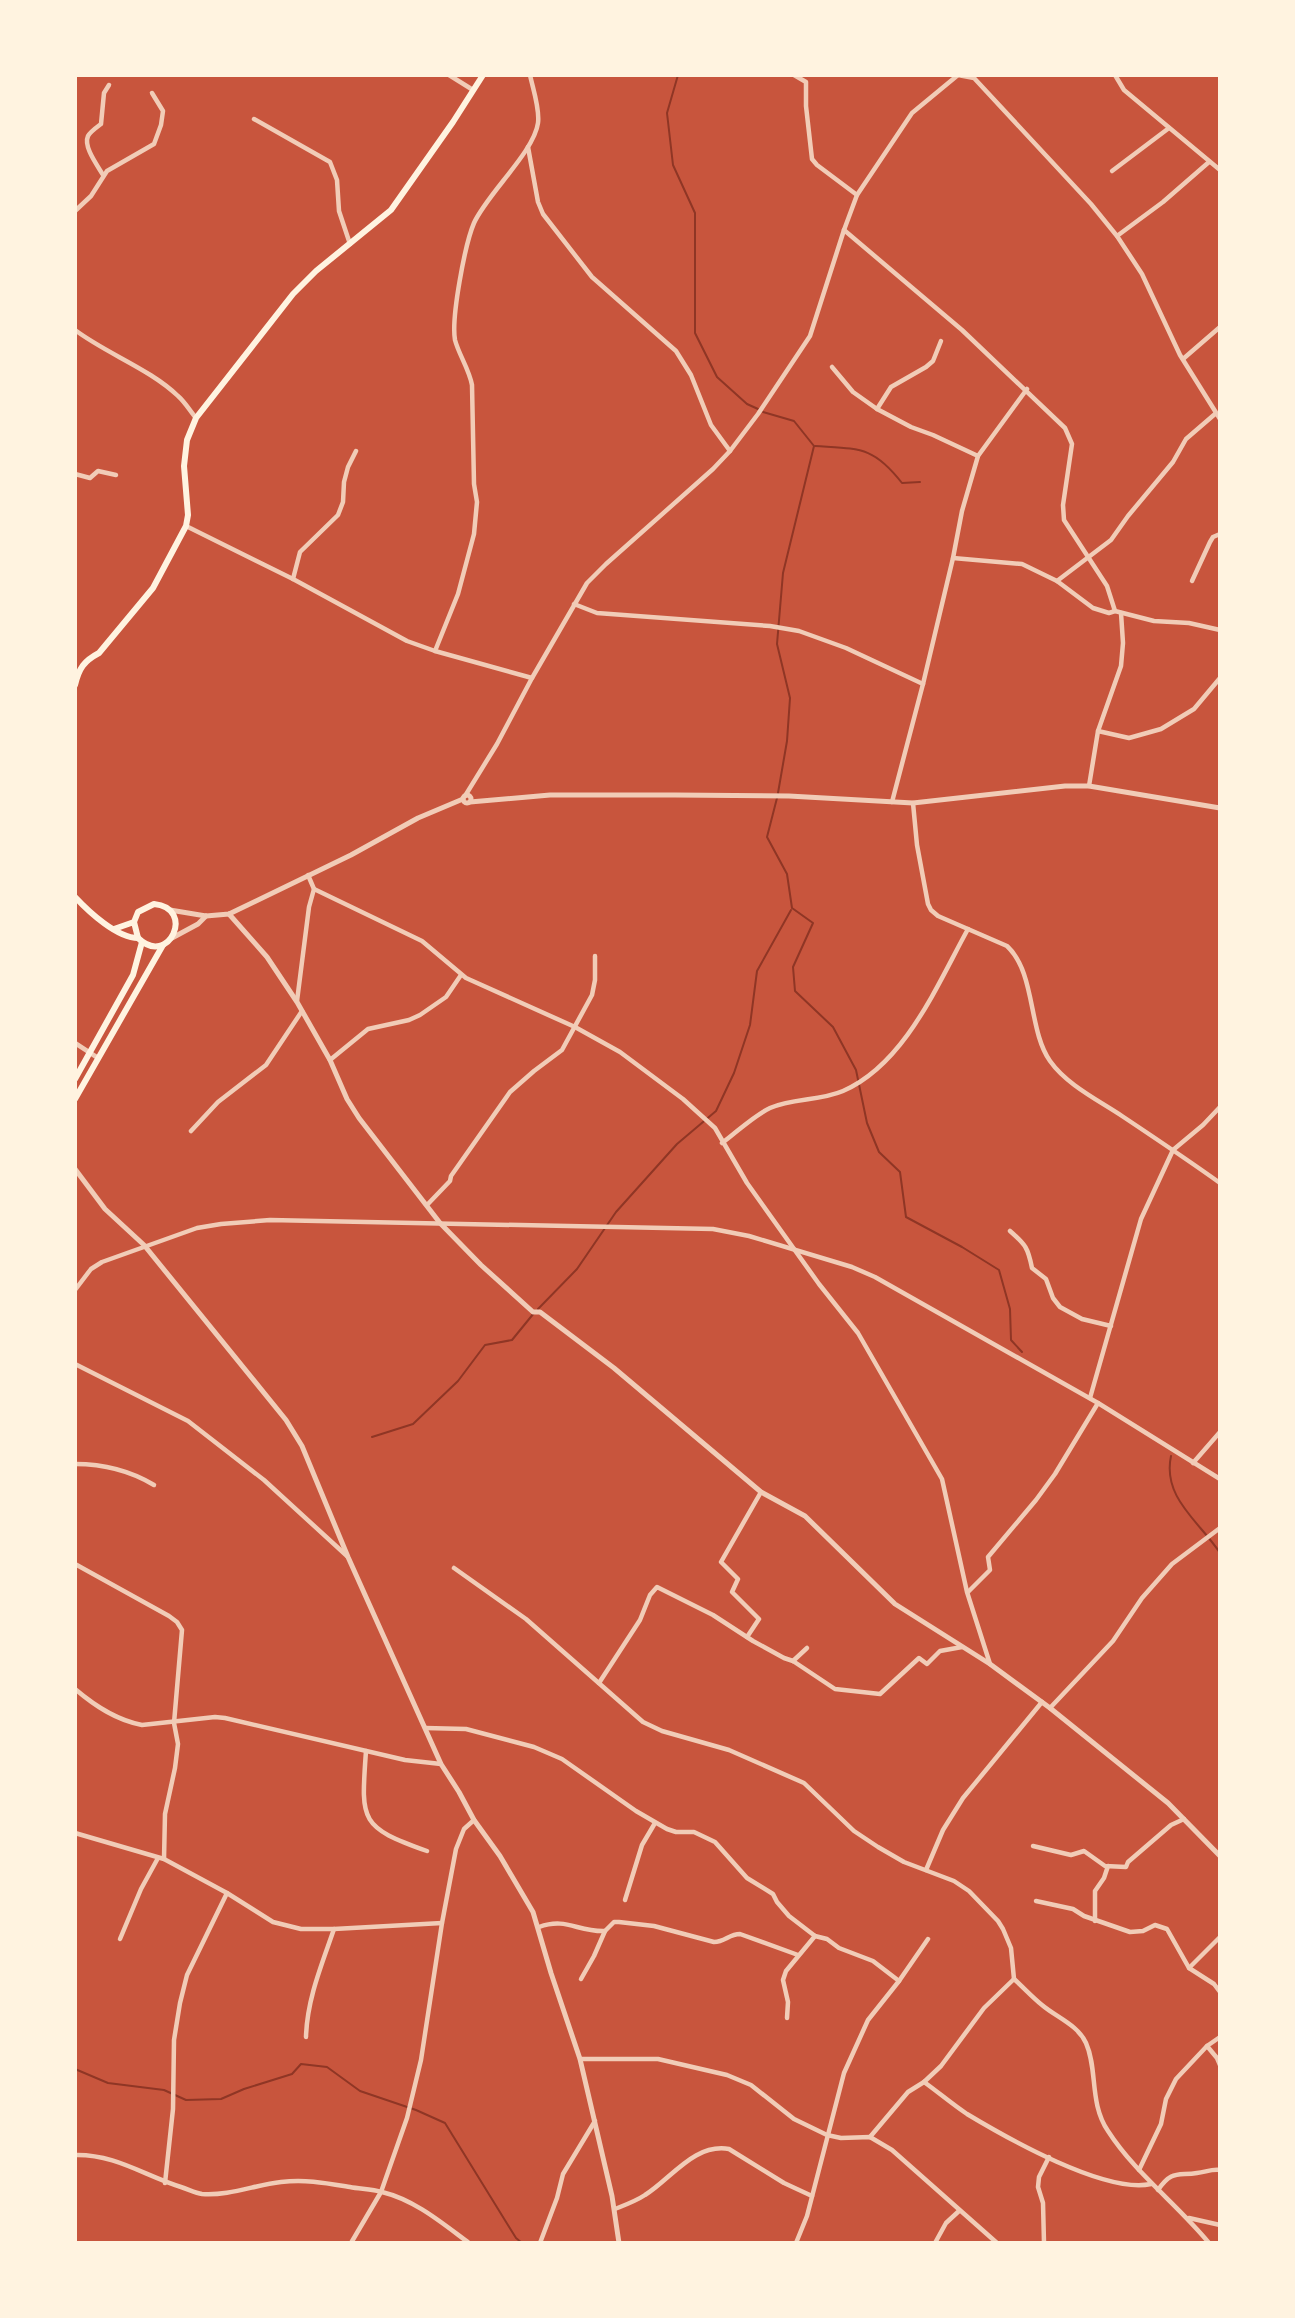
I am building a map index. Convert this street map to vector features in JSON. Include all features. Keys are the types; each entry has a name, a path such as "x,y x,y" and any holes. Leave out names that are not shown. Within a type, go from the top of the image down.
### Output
{"main road":[{"path":"75,685 77,669 87,659 99,653 142,604 186,526 188,515 183,481 184,466 187,440 196,418 293,294 316,271 391,209 483,75"},
{"path":"75,897 94,917 129,938 140,940 149,946 163,945"},
{"path":"75,1079 133,975 140,940 134,922 138,912 148,905 159,905 170,910 176,924 172,938 163,945 75,1099"},
{"path":"114,929 134,922"}],"street":[{"path":"449,75 474,90"},
{"path":"435,652 458,594 474,534 477,502 474,484 472,385 470,372 456,342 454,330 467,249 475,222 528,146 538,124 530,75"},
{"path":"794,75 806,82 812,159 857,195"},
{"path":"468,799 470,787 587,583 691,490 730,451 758,414 810,335 857,195 912,113 958,75 974,78 1064,173 1117,236 1142,274 1183,359 1220,419"},
{"path":"1115,75 1124,90 1220,170"},
{"path":"103,175 87,140 100,124 103,93 109,85"},
{"path":"75,211 91,196 103,175 150,148 157,139 163,111 152,93"},
{"path":"254,119 330,162 337,180 339,211 350,244"},
{"path":"1112,170 1169,128"},
{"path":"528,146 538,202 543,214 592,277 676,351 691,375 711,425 730,451"},
{"path":"1117,236 1163,202 1209,162"},
{"path":"844,230 1027,389 1065,428 1071,438 1064,520 1107,586 1118,612 1123,643 1121,666 1098,731 1089,786"},
{"path":"1183,359 1220,327"},
{"path":"75,330 162,383 181,398 196,418"},
{"path":"877,409 891,387 926,367 933,360 941,341"},
{"path":"832,368 853,392 877,409 978,456"},
{"path":"891,803 923,684 962,511 978,456 1027,389"},
{"path":"1057,581 1111,540 1173,462 1186,439 1215,414"},
{"path":"293,579 300,552 338,515 348,467 356,451"},
{"path":"75,474 90,478 98,471 116,475"},
{"path":"186,526 293,579 407,641 435,652 532,678"},
{"path":"1192,580 1213,537 1220,534"},
{"path":"953,558 1023,564 1057,581 1093,608 1109,613 1118,612 1154,621 1220,630"},
{"path":"573,604 597,613 770,626 799,631 839,645 923,684"},
{"path":"1098,731 1129,738 1161,729 1194,709 1220,678"},
{"path":"170,910 206,916 229,914 351,855 418,818 468,799 481,801 550,795 789,796 914,803 1065,786 1089,786 1220,808"},
{"path":"914,803 917,845 931,911 1012,951 1027,984 1042,1049 1052,1064 1077,1087 1220,1183"},
{"path":"297,1002 309,907 314,889 309,875"},
{"path":"314,889 422,941 461,975 575,1027 620,1052 715,1128 747,1184 858,1333 942,1479 967,1592 990,1664"},
{"path":"229,914 267,957 297,1002 330,1060 346,1099 359,1118 440,1223 481,1265 533,1312 540,1312 624,1376 761,1492 804,1516 895,1604 990,1664 1042,1702 1168,1803 1220,1856"},
{"path":"172,938 198,924 206,916"},
{"path":"722,1143 768,1109 845,1090 880,1066 901,1044 923,1011 968,929"},
{"path":"427,1205 450,1181 499,1106 534,1070 558,1055 592,995 595,956"},
{"path":"330,1060 368,1029 420,1015 446,997 461,975"},
{"path":"191,1131 218,1102 267,1065 302,1011"},
{"path":"75,1043 99,1058"},
{"path":"1090,1398 1141,1219 1173,1150 1220,1107"},
{"path":"75,1169 105,1209 144,1245 286,1420 310,1461 348,1556 441,1764 506,1867 539,1927 551,1973 580,2059 615,2209 619,2243"},
{"path":"75,1290 91,1269 102,1262 197,1228 222,1224 270,1220 713,1229 749,1236 852,1267 876,1277 1090,1398 1220,1479"},
{"path":"1010,1231 1030,1252 1032,1268 1046,1279 1053,1298 1060,1307 1082,1319 1111,1326"},
{"path":"75,1364 188,1421 264,1480 348,1556"},
{"path":"967,1592 990,1570 988,1558 1055,1474 1098,1403"},
{"path":"1193,1463 1220,1432"},
{"path":"75,1464 122,1470 155,1485"},
{"path":"747,1637 759,1619 732,1592 738,1578 721,1563 761,1492"},
{"path":"1050,1709 1114,1642 1142,1598 1172,1564 1220,1528"},
{"path":"75,1564 177,1622 182,1630 174,1723 178,1744 176,1768 165,1814 161,1858 141,1889 120,1939"},
{"path":"454,1568 526,1619 643,1723 729,1750 804,1783 854,1831 904,1862 954,1881 969,1891 998,1921 1011,1948 1014,1979 1081,2035 1090,2056 1093,2089 1107,2130 1139,2170 1188,2217 1209,2243"},
{"path":"599,1683 640,1620 650,1595 657,1587 713,1615 783,1658 793,1661 835,1689 880,1695 919,1658 927,1664 940,1651 962,1647"},
{"path":"793,1661 807,1648"},
{"path":"75,1689 102,1710 132,1723 142,1725 225,1718 405,1760 441,1764"},
{"path":"926,1870 943,1830 963,1798 1042,1702"},
{"path":"425,1728 466,1729 534,1747 574,1767 655,1823 676,1832 694,1832 715,1842 747,1878 774,1895 789,1916 816,1936 873,1961 899,1982"},
{"path":"366,1751 364,1799 372,1823 392,1839 427,1851"},
{"path":"1033,1846 1071,1855 1084,1851 1108,1866 1126,1867 1128,1862 1171,1825 1185,1819"},
{"path":"351,2243 381,2192 411,2105 421,2060 442,1923 460,1837 474,1820"},
{"path":"625,1899 642,1845 655,1823"},
{"path":"75,1833 161,1858 227,1893 273,1922 301,1928 334,1929 442,1923"},
{"path":"1095,1921 1095,1891 1108,1866"},
{"path":"165,2183 173,2109 174,2040 180,2003 187,1975 227,1893"},
{"path":"1036,1900 1073,1909 1095,1921 1136,1932 1151,1926 1161,1926 1167,1929 1189,1968 1214,1984 1220,1992"},
{"path":"539,1927 564,1922 589,1931 605,1931"},
{"path":"581,1979 605,1931 614,1922 654,1926 714,1942 721,1942 731,1934 740,1934 798,1955"},
{"path":"306,2037 306,2019 334,1929"},
{"path":"787,2018 788,2002 783,1980 786,1970 816,1936"},
{"path":"1189,1968 1220,1937"},
{"path":"796,2243 813,2196 844,2073 868,2020 928,1940"},
{"path":"870,2137 908,2092 941,2066 984,2008 1014,1979"},
{"path":"1139,2170 1161,2124 1166,2099 1175,2079 1207,2046 1220,2037"},
{"path":"1207,2046 1220,2065"},
{"path":"580,2059 651,2058 727,2075 751,2085 794,2119 827,2135 841,2138 870,2137 892,2150 997,2243"},
{"path":"924,2082 966,2113 1049,2157 1098,2178 1136,2185 1151,2183"},
{"path":"540,2243 563,2174 595,2121"},
{"path":"615,2209 645,2196 670,2173 703,2152 721,2147 729,2149 784,2183 813,2196"},
{"path":"75,2155 107,2158 165,2183 201,2194 303,2181 324,2181 381,2192 411,2203 469,2243"},
{"path":"1044,2243 1043,2203 1038,2186 1039,2177 1049,2157"},
{"path":"1158,2190 1166,2178 1179,2173 1220,2170"},
{"path":"935,2243 946,2223 959,2211"},
{"path":"1188,2217 1220,2225"}],"waterway":[{"path":"678,75 667,113 673,165 695,213 695,333 717,377 747,404 758,409"},
{"path":"763,412 794,421 814,446 783,573 777,644 790,698 787,741 778,793"},
{"path":"815,446 864,452 883,462 902,483 920,482"},
{"path":"777,798 767,837 787,874 792,908 813,923 793,967 795,991 833,1027 856,1070 867,1123 879,1152 900,1172 906,1217 999,1270 1010,1309 1011,1340 1022,1352"},
{"path":"538,1309 577,1269 616,1212 677,1144 716,1111 734,1073 750,1025 757,971 791,910"},
{"path":"372,1437 413,1424 458,1381 485,1345 512,1340 534,1313"},
{"path":"1171,1456 1172,1485 1177,1497 1220,1553"},
{"path":"75,2069 108,2083 164,2090 186,2100 221,2099 292,2074 301,2064 327,2067 360,2091 445,2123 516,2238 522,2243"}]}
